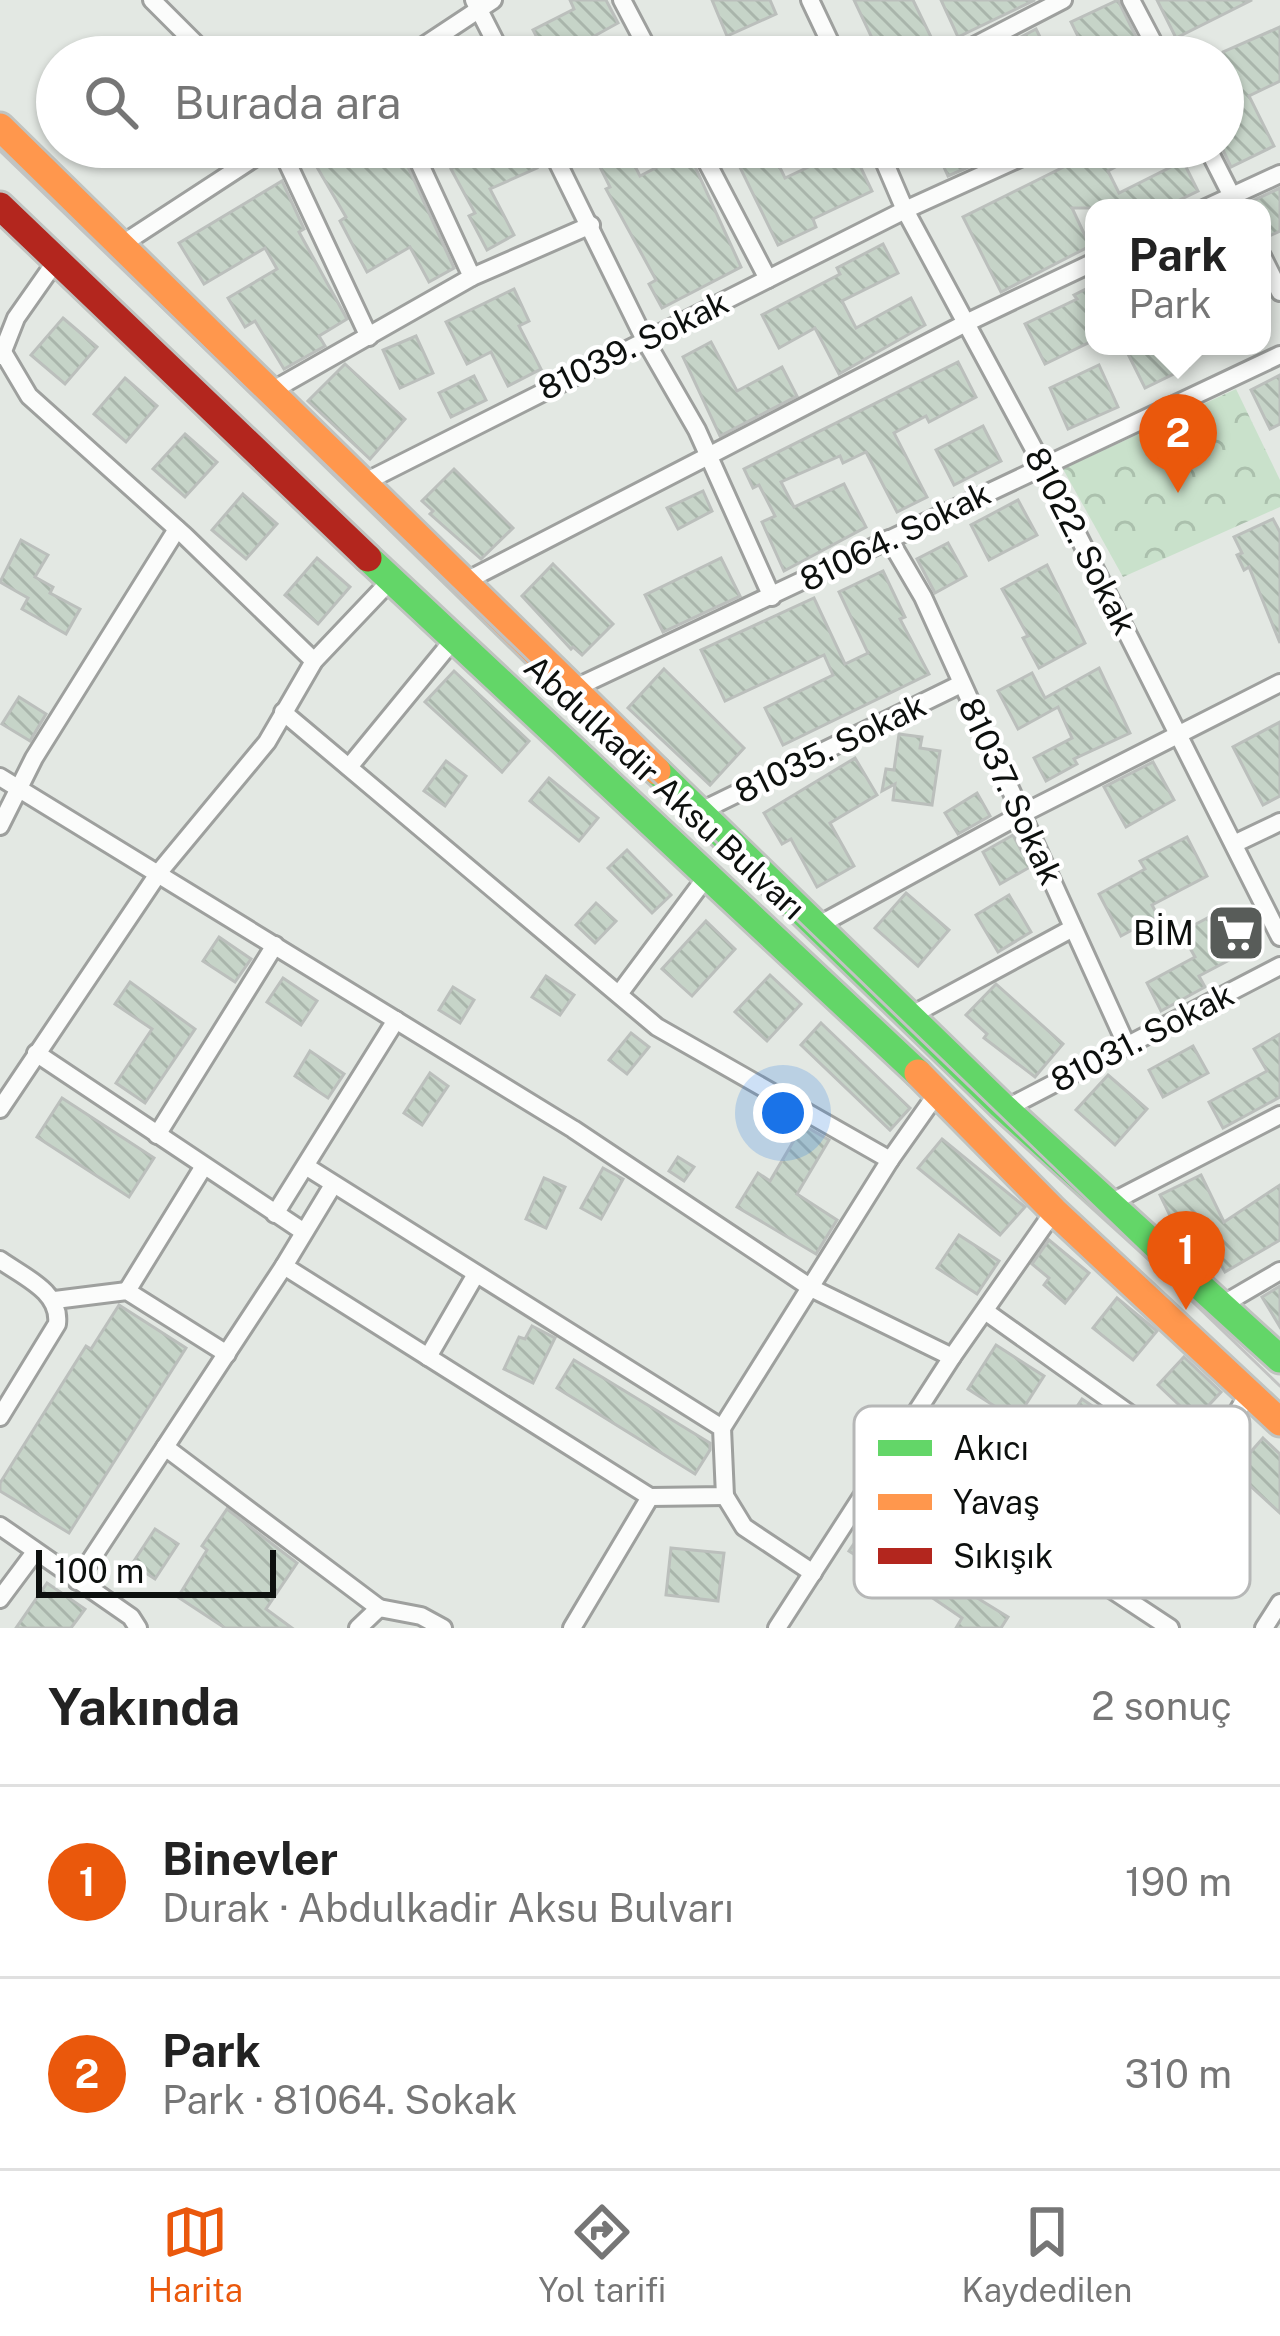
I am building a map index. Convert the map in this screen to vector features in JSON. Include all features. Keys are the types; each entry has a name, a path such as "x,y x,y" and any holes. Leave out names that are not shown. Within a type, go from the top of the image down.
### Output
{"main road":[{"path":"0,127 36,162"},
{"path":"42,168 268,394 1005,1108 1280,1359"},
{"name":"Abdulkadir Aksu Bulvarı","path":"0,206 938,1092 1054,1210 1280,1422"}],"street":[{"path":"152,0 188,36"},
{"path":"622,0 641,36"},
{"path":"810,0 827,36"},
{"path":"994,36 1063,0"},
{"path":"1131,0 1150,36"},
{"path":"436,36 482,3 495,36"},
{"path":"121,245 242,168"},
{"path":"285,168 369,337"},
{"path":"422,168 472,278"},
{"path":"561,168 644,338 680,396 772,596"},
{"path":"710,168 768,278"},
{"name":"81022. Sokak","path":"887,168 1280,937"},
{"name":"81039. Sokak","path":"362,483 644,338 998,168"},
{"path":"1218,168 1233,199"},
{"path":"1240,199 1280,174"},
{"path":"268,394 472,278 591,226"},
{"path":"56,261 16,318 1,352 29,396 314,661"},
{"path":"464,582 1085,266"},
{"name":"81064. Sokak","path":"575,688 1280,355"},
{"path":"0,826 34,758 176,529"},
{"name":"81037. Sokak","path":"890,539 923,597 1126,1046"},
{"path":"0,1109 160,872 267,742 314,661 391,580"},
{"path":"349,767 454,639"},
{"path":"817,926 1022,814 1280,683"},
{"name":"81035. Sokak","path":"699,812 962,684"},
{"path":"283,712 657,1027 890,1160"},
{"path":"0,776 573,1129 811,1288 952,1357"},
{"path":"1236,843 1280,821"},
{"path":"619,994 706,876"},
{"path":"910,1016 1073,928"},
{"path":"157,1135 275,945"},
{"name":"81031. Sokak","path":"1005,1108 1280,966"},
{"path":"275,1214 396,1020"},
{"path":"36,1053 304,1232"},
{"path":"813,1573 744,1527 725,1496 722,1428 890,1160 938,1092"},
{"path":"1108,1204 1280,1115"},
{"path":"127,1292 205,1166"},
{"path":"307,1167 722,1428"},
{"path":"77,1581 333,1185"},
{"path":"921,1406 1054,1210"},
{"path":"0,1260 55,1300 127,1292 227,1354"},
{"path":"284,1266 650,1497 725,1496"},
{"path":"1222,1305 1280,1271"},
{"path":"428,1358 476,1274"},
{"path":"0,1417 57,1324 55,1300"},
{"path":"986,1311 1119,1406"},
{"path":"1241,1406 1248,1394"},
{"path":"165,1447 379,1608 421,1616 443,1628"},
{"path":"572,1628 650,1497"},
{"path":"777,1628 854,1510"},
{"path":"0,1526 130,1617 138,1628"},
{"path":"0,1599 34,1552"},
{"path":"1126,1599 1170,1628"},
{"path":"1264,1628 1280,1603"},
{"path":"358,1628 379,1608"}],"green space":[{"path":"1236,389 1280,480 1280,507 1123,577 1063,469"}],"building":[{"path":"570,0 606,0 618,23 594,36 536,36 533,30 574,9"},
{"path":"712,0 770,0 776,14 727,36"},
{"path":"854,0 913,0 931,36 871,36"},
{"path":"941,0 1035,0 960,36"},
{"path":"1118,0 1136,36 1078,36 1071,22"},
{"path":"1157,0 1252,0 1180,36 1175,36"},
{"path":"1280,27 1280,81 1249,96 1274,146 1244,161 1244,43"},
{"path":"317,168 409,168 454,268 429,282 410,247 367,272 340,221 346,217"},
{"path":"537,168 490,189 514,235 487,250 469,216 475,213 451,169"},
{"path":"600,168 636,168 640,176 655,168 696,168 741,267 662,308 649,284 656,280 606,189 610,187"},
{"path":"740,168 780,168 785,178 806,168 861,168 872,191 813,219 816,227 778,245"},
{"path":"1062,168 1114,168 1108,171 1119,193 1169,168 1186,168 1198,191 1182,199 1085,199 1085,208 1072,208 1085,235 1085,249 1001,292 963,217"},
{"path":"282,181 304,229 299,232 347,319 319,336 325,346 284,369 255,321 245,327 228,298 277,269 265,248 204,284 179,243"},
{"path":"1280,188 1280,231 1271,235 1271,199 1256,199"},
{"path":"883,244 898,273 842,301 856,328 911,298 925,325 839,374 815,328 779,348 762,315 840,274 837,268"},
{"path":"514,289 529,321 519,326 541,369 508,386 491,352 467,364 446,322"},
{"path":"1085,290 1085,344 1045,364 1025,324 1077,299 1074,295"},
{"path":"63,318 97,347 65,384 31,355"},
{"path":"416,336 433,373 400,388 383,350"},
{"path":"711,342 737,391 782,367 797,396 720,436 683,357"},
{"path":"1128,355 1182,355 1188,367 1145,388"},
{"path":"958,362 976,397 929,422 926,416 894,433 927,497 897,512 866,452 843,463 840,456 781,482 794,507 844,484 866,527 784,571 762,522 775,516 759,485 753,488 744,469"},
{"path":"345,364 405,419 370,459 308,401"},
{"path":"1099,365 1118,407 1068,429 1050,388"},
{"path":"1280,375 1280,424 1270,429 1251,390"},
{"path":"474,376 486,400 451,417 439,393"},
{"path":"125,378 157,406 126,442 94,414"},
{"path":"983,426 1001,461 954,485 936,450"},
{"path":"185,434 217,462 185,497 153,469"},
{"path":"454,469 513,528 481,559 430,514 433,511 422,501"},
{"path":"703,491 712,511 678,529 667,508"},
{"path":"243,494 277,524 246,559 212,530"},
{"path":"1018,500 1037,535 989,560 971,525"},
{"path":"1273,519 1280,532 1280,643 1249,567 1244,570 1237,555 1242,553 1234,537"},
{"path":"21,540 48,555 35,577 53,587 50,593 80,609 66,634 22,609 28,598 0,582"},
{"path":"948,543 966,576 935,593 917,559"},
{"path":"317,558 350,587 318,624 285,595"},
{"path":"721,558 740,596 663,632 645,595"},
{"path":"553,564 613,624 582,655 522,596"},
{"path":"1047,565 1085,643 1039,668 1023,638 1028,636 1002,589"},
{"path":"883,571 905,617 900,619 929,674 783,745 765,708 833,675 824,655 725,701 701,650 814,598 845,664 868,653 839,592"},
{"path":"1099,668 1130,733 1074,759 1077,764 1046,781 1034,758 1072,738 1058,707 1018,729 998,691 1032,673 1045,698"},
{"path":"664,669 744,748 710,785 628,708"},
{"path":"454,671 529,741 502,772 425,702"},
{"path":"19,697 46,714 30,741 2,724"},
{"path":"1280,722 1280,796 1263,805 1233,747"},
{"path":"899,734 922,737 920,748 940,751 932,805 893,800 895,784 882,791 886,769 894,770"},
{"path":"855,758 877,795 830,823 854,866 817,887 791,839 782,844 764,813"},
{"path":"446,761 466,776 445,806 424,791"},
{"path":"1153,762 1174,800 1126,827 1104,787"},
{"path":"549,778 598,818 579,841 530,801"},
{"path":"977,793 990,816 958,834 945,813"},
{"path":"1013,835 1030,867 1000,884 983,852"},
{"path":"1187,837 1207,876 1152,905 1158,916 1121,936 1099,894 1145,869 1140,861"},
{"path":"627,850 671,895 652,913 608,868"},
{"path":"906,893 949,930 918,966 875,928"},
{"path":"1009,895 1031,932 998,952 976,915"},
{"path":"596,903 616,921 595,943 576,925"},
{"path":"1228,907 1250,949 1199,976 1205,987 1161,1011 1147,983 1195,957 1181,932"},
{"path":"706,921 735,949 692,996 662,969"},
{"path":"219,937 251,959 235,982 203,961"},
{"path":"770,975 801,1004 767,1041 735,1012"},
{"path":"546,976 574,995 560,1015 532,997"},
{"path":"283,978 317,1001 301,1025 267,1002"},
{"path":"130,982 195,1029 145,1103 116,1083 152,1029 115,1004"},
{"path":"996,984 1063,1044 1035,1077 984,1038 987,1034 966,1015"},
{"path":"453,987 474,1000 460,1023 439,1010"},
{"path":"821,1023 910,1108 890,1130 801,1045"},
{"path":"631,1033 649,1047 627,1074 609,1060"},
{"path":"1280,1034 1280,1097 1223,1128 1209,1102 1267,1071 1254,1049"},
{"path":"1193,1046 1208,1073 1163,1097 1149,1070"},
{"path":"310,1051 344,1074 328,1098 295,1076"},
{"path":"430,1073 448,1086 422,1125 404,1113"},
{"path":"1108,1075 1147,1109 1115,1145 1076,1110"},
{"path":"62,1098 154,1158 129,1197 37,1137"},
{"path":"803,1125 829,1140 797,1194 837,1220 816,1254 737,1207 758,1173 770,1181"},
{"path":"942,1139 1025,1207 1000,1235 918,1168"},
{"path":"678,1157 694,1167 684,1181 669,1171"},
{"path":"603,1168 623,1179 601,1219 581,1208"},
{"path":"1201,1175 1224,1222 1280,1185 1280,1240 1225,1272 1193,1215 1174,1224 1160,1195"},
{"path":"544,1178 565,1187 546,1228 526,1219"},
{"path":"959,1235 999,1261 977,1294 937,1268"},
{"path":"1049,1240 1089,1273 1065,1303 1044,1285 1049,1278 1032,1264"},
{"path":"1280,1286 1280,1327 1262,1297"},
{"path":"1117,1298 1157,1331 1133,1360 1093,1328"},
{"path":"119,1305 186,1348 69,1533 0,1491 0,1483 86,1346 91,1349"},
{"path":"532,1326 555,1338 533,1383 504,1369 519,1337 525,1339"},
{"path":"996,1345 1044,1376 1025,1406 994,1406 968,1389"},
{"path":"1184,1357 1221,1392 1208,1406 1180,1406 1158,1385"},
{"path":"574,1360 710,1443 695,1474 557,1388"},
{"path":"1263,1438 1280,1454 1280,1513 1250,1486 1250,1453"},
{"path":"227,1509 297,1563 266,1609 292,1628 225,1628 178,1597 207,1550 202,1546"},
{"path":"155,1529 178,1544 155,1579 132,1564"},
{"path":"671,1548 724,1553 718,1601 666,1595"},
{"path":"47,1583 85,1609 71,1628 16,1628"},
{"path":"933,1598 977,1598 1008,1617 1001,1628 956,1628 962,1618"}],"tram line":[{"path":"0,151 1280,1386"}],"traffic: fast":[{"path":"368,558 918,1073"},
{"path":"657,771 1001,1105 1280,1359"}],"traffic: slow":[{"path":"0,127 36,162"},
{"path":"42,168 657,771"},
{"path":"918,1073 1054,1211 1280,1422"}],"traffic: jam":[{"path":"0,206 368,558"}],"place":[{"name":"Park","path":"1178,493"},
{"name":"BİM","path":"1236,933"},
{"name":"Binevler","path":"1186,1310"}]}
